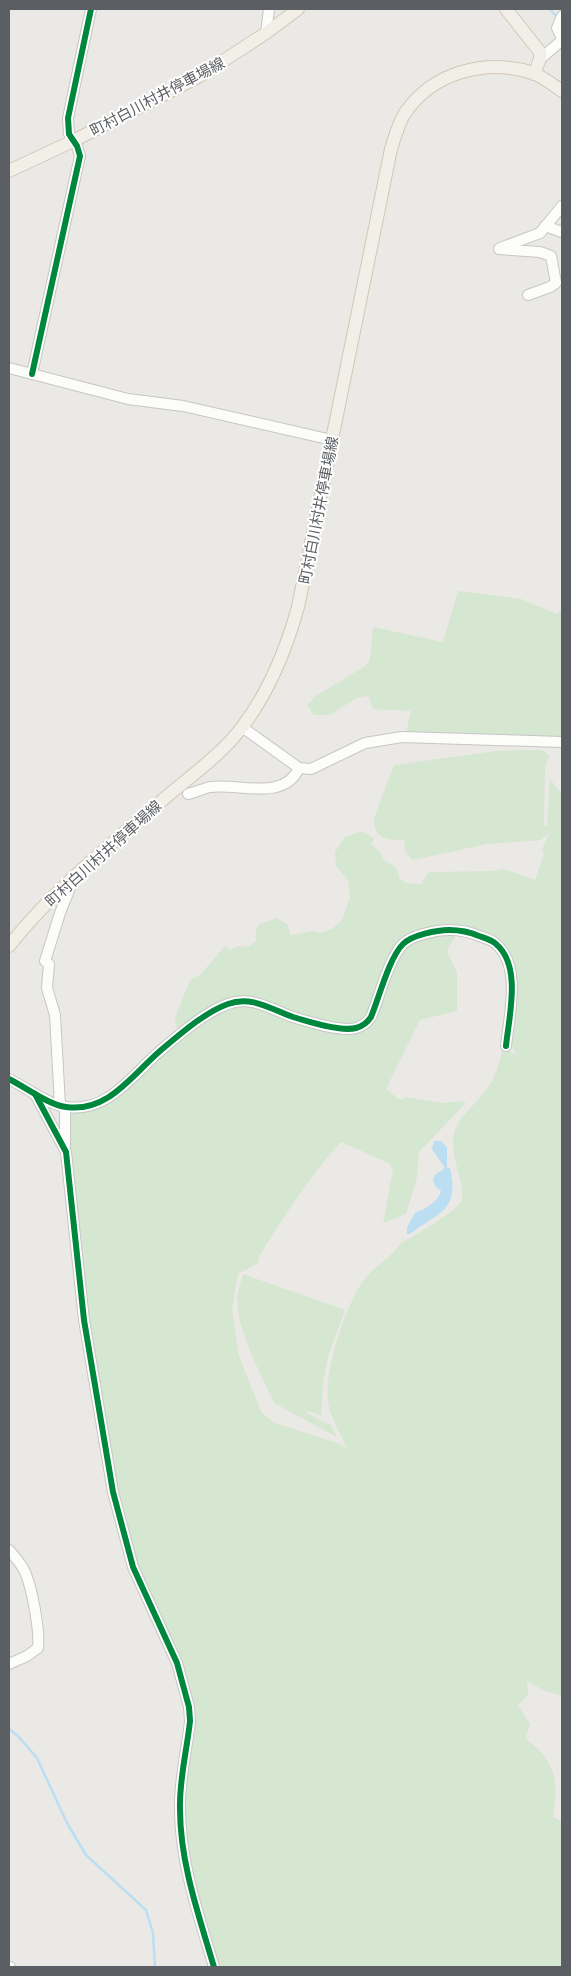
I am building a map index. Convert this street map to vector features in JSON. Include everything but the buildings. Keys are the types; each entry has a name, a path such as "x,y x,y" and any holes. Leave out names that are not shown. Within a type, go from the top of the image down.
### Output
{"main road":[{"name":"町村白川村井停車場線","path":"9,171 200,76 266,33 298,9"},
{"path":"506,9 540,52 540,58 534,74"},
{"name":"町村白川村井停車場線","path":"9,946 28,923 74,878 212,759 242,728 258,704 276,670 293,626 304,581 391,149 405,114 431,86 447,77 467,70 503,67 534,74 562,91"}],"street":[{"path":"32,374 80,156 77,146 69,134 68,118 91,9"},
{"path":"266,33 269,9"},
{"path":"540,58 560,42 562,38 557,28 560,19"},
{"path":"528,295 556,283 551,256 540,252 498,249 540,233 562,206"},
{"path":"545,226 562,232"},
{"path":"9,368 128,399 183,406 332,440"},
{"path":"242,728 299,768 311,769 365,743 402,736 562,742"},
{"path":"188,794 212,787 263,789 287,783 295,777 299,768"},
{"path":"74,878 60,913 45,961 48,964 47,988 55,1015 66,1152 84,1320 113,1492 133,1566 177,1663 189,1707 190,1721 180,1808 182,1844 194,1899 214,1967"},
{"path":"9,1079 35,1094 63,1106 89,1107 103,1101 122,1087 160,1051 211,1012 230,1003 247,1001 264,1005 292,1017 337,1028 355,1029 366,1025 371,1017 393,959 404,943 421,934 440,930 471,933 486,938 496,943 507,957 512,980 506,1046"},
{"path":"35,1094 66,1152"},
{"path":"9,1550 18,1560 28,1580 39,1637 38,1648 9,1664"}],"green space":[{"path":"458,591 521,599 557,614 562,610 562,737 406,733 411,711 373,709 368,696 356,698 330,715 314,715 307,705 316,696 364,667 370,660 373,627 443,642"},
{"path":"536,750 544,751 549,756 545,766 544,826 547,825 550,779 562,794 562,1696 543,1690 527,1681 528,1695 518,1705 530,1724 526,1738 543,1755 554,1775 555,1803 553,1817 562,1822 562,1967 218,1967 190,1869 183,1816 194,1716 182,1660 138,1569 115,1481 96,1375 69,1157 68,1116 72,1112 86,1111 179,1040 175,1018 190,980 200,975 225,946 230,950 239,946 248,947 256,941 258,925 277,918 288,925 290,935 313,931 321,933 332,929 342,920 350,898 348,880 336,866 335,852 345,837 362,831 374,838 371,844 381,853 384,860 394,866 398,871 399,878 406,883 421,884 429,872 494,871 504,869 535,880 544,854 542,849 550,832 541,840 487,844 413,860 405,851 404,840 392,840 383,837 374,825 374,818 394,765 496,751","holes":["460,927 511,957 517,983 511,1045 517,1055 502,1048 500,1061 490,1084 464,1115 455,1130 453,1149 462,1187 461,1201 458,1206 443,1217 402,1242 368,1275 357,1291 337,1339 329,1374 328,1403 347,1448 275,1423 261,1412 239,1356 232,1309 238,1274 258,1263 259,1256 297,1197 341,1142 389,1163 393,1170 383,1223 406,1214 417,1177 419,1152 466,1103 460,1101 444,1103 405,1097 400,1100 386,1089 420,1020 457,1011 457,973 447,951"]},
{"path":"243,1274 345,1310 328,1356 323,1383 321,1416 306,1410 325,1423 330,1424 337,1437 274,1403 251,1354 239,1319 237,1296"}],"water":[{"path":"434,1141 441,1141 447,1147 447,1168 450,1168 452,1193 445,1209 410,1234 407,1234 407,1227 415,1213 434,1202 441,1191 435,1186 433,1179 435,1175 445,1168 432,1149"}],"waterway":[{"path":"550,9 558,19"},
{"path":"9,1729 18,1736 37,1758 67,1823 86,1855 146,1910 153,1933 155,1967"}],"cycle path":[{"path":"32,374 80,156 77,146 69,134 68,118 91,9"},
{"path":"9,1079 59,1106 81,1107 94,1104 118,1090 192,1024 210,1012 237,1002 245,1001 262,1004 293,1017 325,1026 342,1029 358,1027 365,1024 371,1017 389,968 403,944 418,936 444,930 472,933 486,938 504,953 509,965 512,992 506,1046"},
{"path":"35,1094 66,1152 84,1320 113,1492 133,1567 177,1663 189,1707 190,1721 181,1787 181,1829 191,1889 214,1967"}]}
